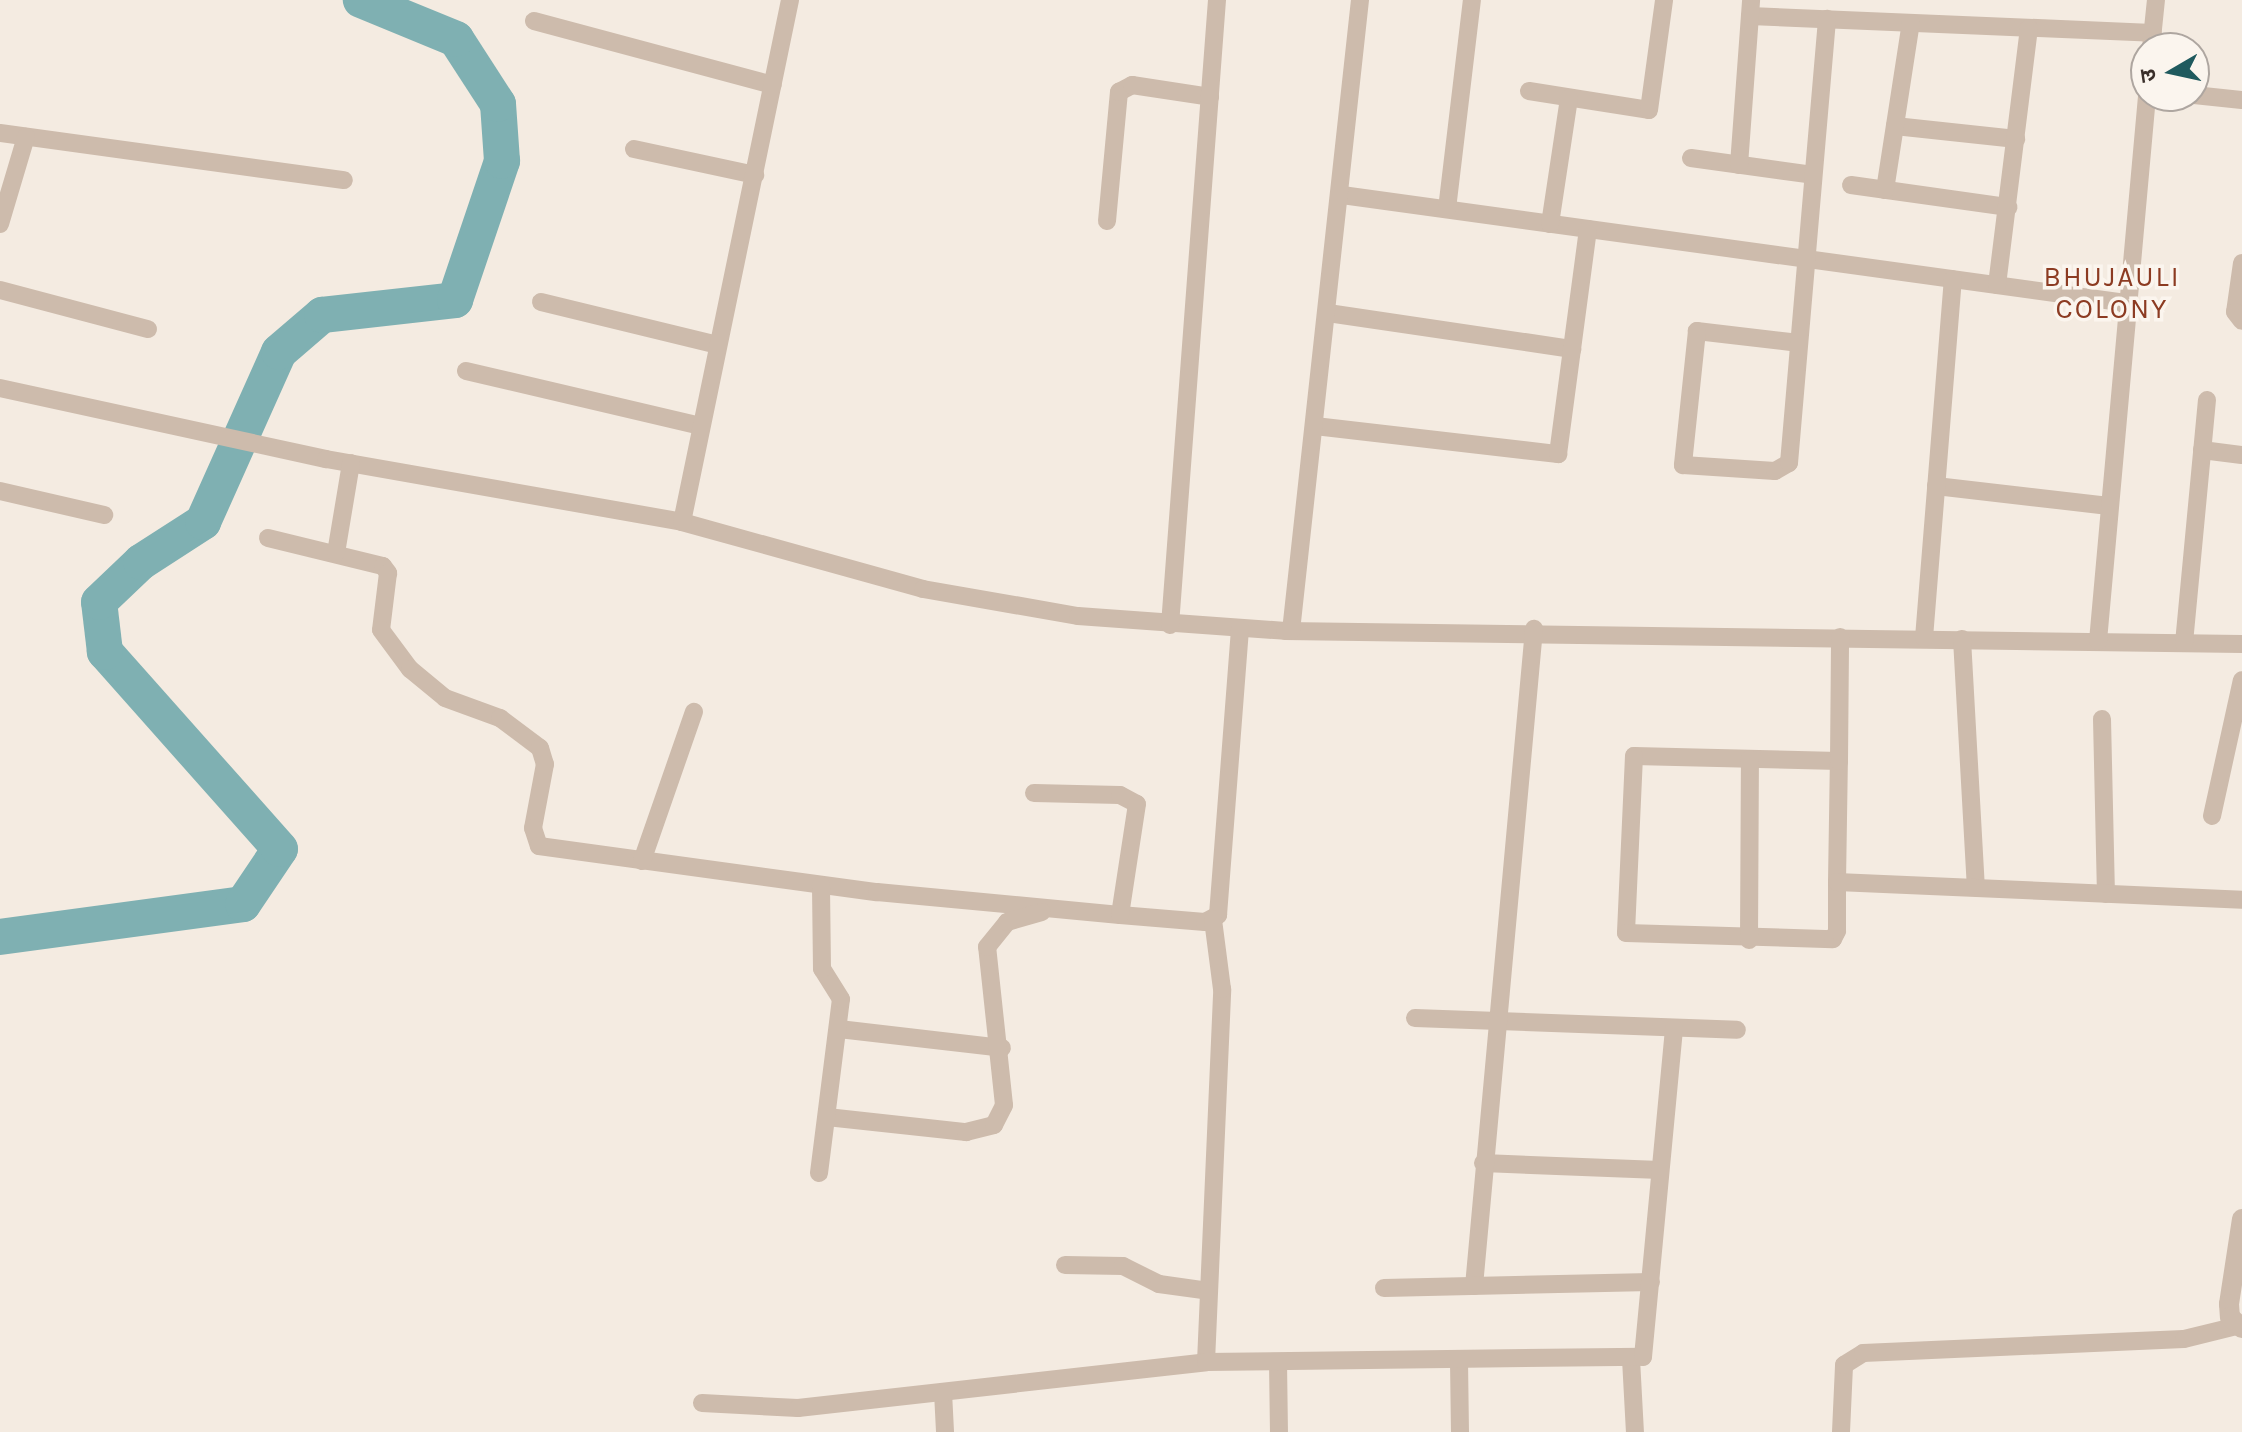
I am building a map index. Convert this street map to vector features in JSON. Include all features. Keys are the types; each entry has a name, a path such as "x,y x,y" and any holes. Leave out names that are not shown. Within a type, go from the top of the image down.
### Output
{"street":[{"path":"682,522 790,0"},
{"path":"1170,625 1217,0"},
{"path":"1291,631 1342,195 1360,0"},
{"path":"1447,209 1472,0"},
{"path":"1529,91 1649,110 1664,0"},
{"path":"2153,32 2156,0"},
{"path":"1739,165 1750,8 1827,19 2029,28 2130,38"},
{"path":"1799,343 1697,331 1683,465 1775,471 1789,463 1827,19"},
{"path":"534,21 773,85"},
{"path":"1885,190 1911,23"},
{"path":"1997,285 2029,28"},
{"path":"1107,221 1119,92 1132,85 1210,97"},
{"path":"2210,97 2242,100"},
{"path":"1550,224 1569,98"},
{"path":"2098,641 2145,112"},
{"path":"1895,126 2016,139"},
{"path":"0,133 344,180"},
{"path":"0,224 26,137"},
{"path":"634,149 755,175"},
{"path":"1691,158 1813,175"},
{"path":"1851,185 2008,207"},
{"path":"1342,195 2126,303"},
{"path":"1315,426 1552,457 1562,445 1588,229"},
{"path":"2242,263 2235,312 2242,321"},
{"path":"1924,638 1953,279"},
{"path":"0,290 148,329"},
{"path":"541,302 718,345"},
{"path":"1328,313 1572,349"},
{"path":"466,371 700,426"},
{"path":"0,388 326,459 682,522 923,589 1170,625 1291,631 1534,629 2242,644"},
{"path":"2184,643 2207,400"},
{"path":"2202,450 2242,455"},
{"path":"336,553 351,463"},
{"path":"1936,486 2109,506"},
{"path":"0,491 104,515"},
{"path":"268,538 336,553 388,573 381,630 410,669 445,698 500,718 540,748 545,764 533,828 539,846 821,885 1052,909 1213,920"},
{"path":"1206,1362 1222,989 1213,920 1240,629"},
{"path":"1474,1286 1495,1021 1534,629"},
{"path":"1839,761 1630,761 1626,933 1636,936 1828,944 1837,931 1837,882 1839,761 1840,637"},
{"path":"1962,639 1976,888"},
{"path":"2212,816 2242,680"},
{"path":"642,861 694,712"},
{"path":"2102,719 2106,894"},
{"path":"1749,940 1750,759"},
{"path":"1034,793 1120,795 1137,804 1120,915"},
{"path":"1837,882 2242,900"},
{"path":"819,1173 841,999 822,969 821,885"},
{"path":"827,1117 966,1132 994,1125 1004,1105 1002,1048 987,947 1007,922 1052,909"},
{"path":"1415,1018 1737,1030"},
{"path":"702,1403 798,1408 1206,1362 1631,1359 1646,1348 1674,1028"},
{"path":"839,1029 1002,1048"},
{"path":"1483,1163 1660,1170"},
{"path":"1841,1432 1850,1356 2184,1339 2240,1327 2229,1304 2242,1219"},
{"path":"1065,1265 1123,1266 1159,1284 1209,1291"},
{"path":"1384,1288 1651,1282"},
{"path":"1631,1359 1635,1432"},
{"path":"1459,1361 1460,1432"},
{"path":"1278,1362 1279,1432"},
{"path":"943,1392 945,1432"}],"waterway":[{"path":"0,937 243,904 280,849 105,652 99,602 141,562 203,522 279,352 322,315 455,300 502,161 498,104 456,39 361,0"}],"district":[{"name":"BHUJAULI COLONY","path":"2112,293"}]}
